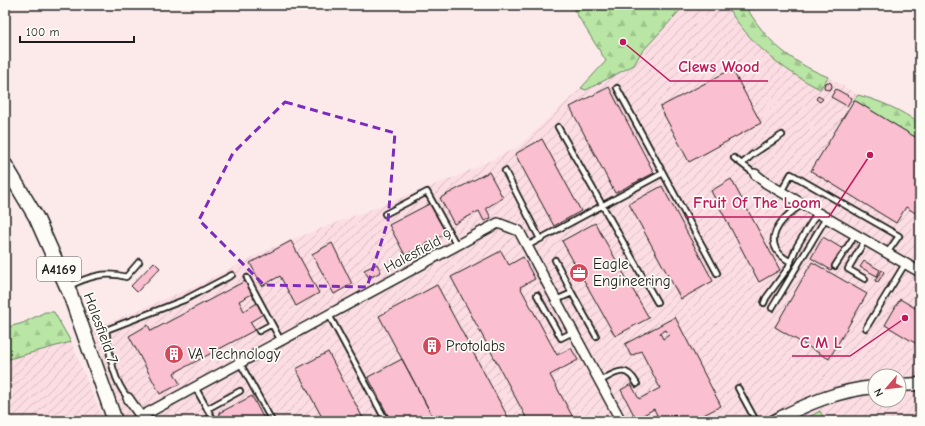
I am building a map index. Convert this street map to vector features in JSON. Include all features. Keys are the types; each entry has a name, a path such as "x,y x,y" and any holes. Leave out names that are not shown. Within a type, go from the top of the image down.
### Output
{"main road":[{"name":"Halesfield 7","path":"5,165 36,217 67,286 115,421"}],"street":[{"path":"754,174 781,192 920,272"},
{"name":"Halesfield 9","path":"143,418 196,387 498,223 519,231 621,421"},
{"path":"907,385 920,384"},
{"path":"774,421 804,405 836,395 867,389"},
{"path":"128,398 143,418"}],"lane":[{"path":"617,88 718,273"},
{"path":"558,127 657,302"},
{"path":"742,164 753,154 782,136"},
{"path":"734,158 754,174"},
{"path":"505,171 540,239"},
{"path":"527,246 663,173"},
{"path":"781,192 791,174 899,236 887,253"},
{"path":"385,214 427,192 456,246"},
{"path":"791,262 779,254 774,244 774,238 784,217 803,204"},
{"path":"764,303 788,268 797,246 817,213"},
{"path":"772,308 826,218"},
{"path":"835,266 856,235"},
{"path":"865,240 848,269 865,279"},
{"path":"555,260 596,336"},
{"path":"67,286 89,277 100,275 119,275 126,277 139,262"},
{"path":"866,328 905,264"},
{"path":"128,398 119,388 111,360 106,330 184,300 232,275"},
{"path":"247,278 281,341"},
{"path":"556,300 572,293"},
{"path":"537,295 561,338 573,332"},
{"path":"329,315 386,421"},
{"path":"259,331 272,324"},
{"path":"240,363 272,421"},
{"path":"600,381 618,372 627,372 632,374 637,384"},
{"path":"196,387 214,421"},
{"path":"738,388 756,421"},
{"path":"207,409 240,391"}],"highlighted area":[{"path":"285,102 395,133 388,221 367,287 264,285 199,220 233,153"}],"shaded area":[{"path":"685,5 726,5 741,28 783,68 820,89 828,77 858,95 855,100 920,140 920,421 124,421 93,329 198,285 273,247 460,175 518,147 581,88 586,90 634,65 640,54"},
{"path":"71,342 104,421 5,421 5,360"}],"green space":[{"path":"571,5 685,5 640,54 634,65 586,90 581,88 606,61"},
{"path":"726,5 745,5 761,29 790,57 814,71 828,77 820,89 792,73 767,54 755,43"},
{"path":"858,95 890,106 906,114 920,124 920,140 854,100"},
{"path":"45,312 54,312 71,342 5,360 5,328 23,323"},
{"path":"820,411 825,421 802,421"}],"building":[{"path":"732,69 761,123 689,162 660,107"},
{"path":"826,82 830,82 832,86 830,90 826,90 824,88 824,84"},
{"path":"609,87 654,173 615,193 570,107"},
{"path":"836,89 852,98 847,106 831,97"},
{"path":"818,96 823,99 820,102 816,99"},
{"path":"854,100 920,140 920,216 906,207 896,223 811,171"},
{"path":"542,139 581,211 554,226 515,154"},
{"path":"489,172 503,198 486,208 491,218 484,221 479,211 454,224 440,198"},
{"path":"731,179 780,270 759,282 711,191"},
{"path":"662,186 713,281 681,299 629,204"},
{"path":"431,203 447,233 405,255 389,225"},
{"path":"595,223 649,318 615,336 562,241"},
{"path":"823,237 843,249 831,270 811,258"},
{"path":"291,241 319,293 296,306 280,276 262,286 250,263"},
{"path":"332,243 352,284 334,294 312,254"},
{"path":"501,251 509,265 523,257 535,279 520,287 557,355 571,348 578,360 550,375 575,421 528,421 451,277"},
{"path":"864,261 880,270 877,276 860,267"},
{"path":"154,262 160,268 137,292 131,286"},
{"path":"812,262 867,294 829,359 775,327"},
{"path":"377,264 381,272 369,278 364,270"},
{"path":"882,270 884,272 878,282 875,281"},
{"name":"VA Technology","path":"245,281 252,294 239,301 244,311 259,302 265,313 250,322 255,330 174,373 180,384 160,394 129,336 148,325 151,331"},
{"name":"Protolabs","path":"437,285 510,421 435,421 379,316"},
{"path":"900,299 920,311 920,346 885,325"},
{"path":"675,317 721,406 692,421 678,421 675,415 660,421 654,409 636,419 621,390 631,384 639,399 660,388 641,351 631,356 625,344","holes":["666,330 669,335 663,339 660,333"]},
{"path":"328,352 364,420 324,421 296,369"},
{"path":"402,359 435,421 391,421 368,377"},
{"path":"252,396 265,421 223,421 219,413"}],"place":[{"name":"Clews Wood","path":"623,42"},
{"name":"Fruit Of The Loom","path":"870,155"},
{"name":"Eagle Engineering","path":"579,273"},
{"name":"C M L","path":"905,318"},
{"name":"Protolabs","path":"432,346"},
{"name":"VA Technology","path":"174,354"}]}
